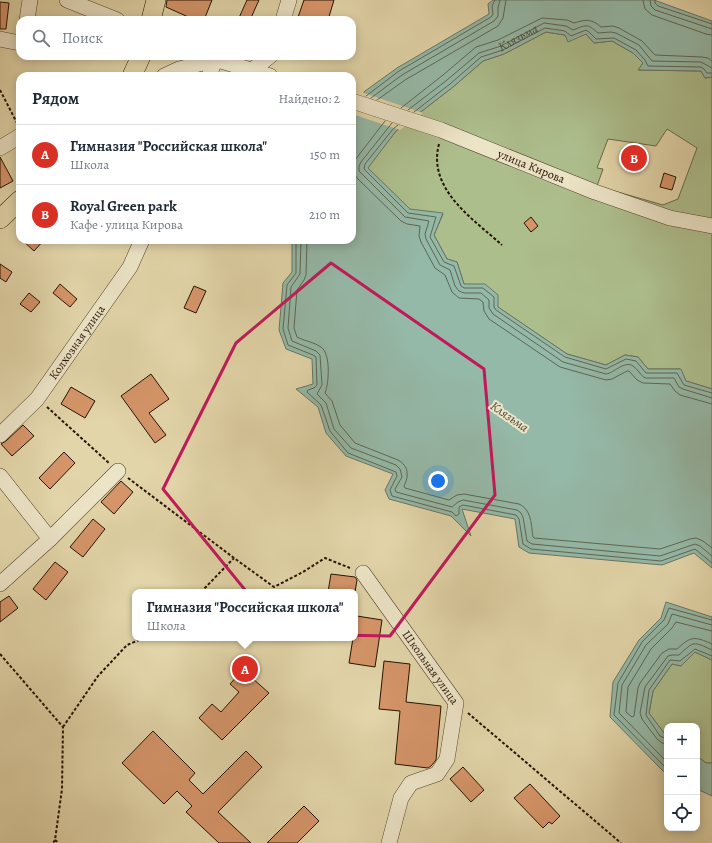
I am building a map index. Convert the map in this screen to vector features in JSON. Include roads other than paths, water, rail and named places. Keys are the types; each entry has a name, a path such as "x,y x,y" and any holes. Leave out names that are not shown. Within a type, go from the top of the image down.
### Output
{"main road":[{"path":"152,16 156,0"},
{"path":"134,72 139,60"},
{"path":"0,218 16,204"}],"street":[{"path":"27,16 30,0"},
{"path":"67,0 107,16"},
{"path":"284,16 289,0"},
{"path":"0,39 16,42"},
{"path":"174,72 205,60"},
{"path":"209,72 210,60"},
{"path":"216,60 256,72"},
{"path":"252,71 265,60"},
{"name":"улица Кирова","path":"356,103 440,136 670,218 712,226"},
{"path":"0,148 16,138"},
{"name":"Колхозная улица","path":"0,435 37,399 130,267 140,244"},
{"path":"0,584 50,539 118,470"},
{"path":"0,476 50,539"},
{"name":"Школьная улица","path":"363,573 456,703 447,759 437,774 411,783 401,798 389,843"}],"water":[{"name":"Клязьма","path":"493,0 654,0 712,21 712,77 705,78 701,71 638,70 643,63 633,53 612,41 594,43 586,34 568,42 565,35 546,32 504,54 483,61 453,87 396,131 368,168 410,209 443,213 434,235 447,259 457,262 464,284 485,284 498,295 498,307 567,354 606,365 625,355 638,357 648,369 681,369 686,381 712,389 712,568 694,553 662,565 529,553 519,547 515,519 462,509 471,536 451,516 389,499 385,490 393,474 346,456 326,433 318,407 296,389 313,384 312,359 286,349 279,330 283,283 292,272 292,244 356,244 356,103 365,91 397,68 489,14 488,4"},
{"path":"666,602 712,617 712,660 695,652 681,666 672,664 653,691 649,713 664,733 664,772 610,717 613,682 639,640 661,618"},
{"path":"700,758 706,763 712,763 712,796 700,790"}],"place":[{"name":"Royal Green park","path":"634,158"},
{"name":"Гимназия \"Российская школа\"","path":"245,669"}]}
